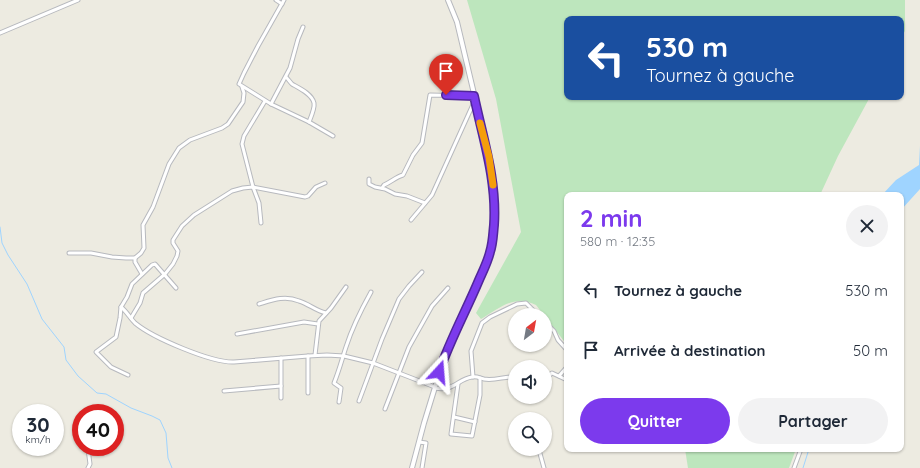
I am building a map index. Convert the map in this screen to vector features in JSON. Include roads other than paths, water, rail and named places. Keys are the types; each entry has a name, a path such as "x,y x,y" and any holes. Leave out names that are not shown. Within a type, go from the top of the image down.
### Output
{"street":[{"path":"0,33 78,0"},
{"path":"69,253 91,253 119,258 135,258 143,251 143,225 153,206 169,164 180,148 190,140 222,128 228,124 243,102 244,93 239,83 283,2 276,0"},
{"path":"412,468 435,388 450,343 489,257 492,244 495,212 494,191 489,157 456,22 448,0"},
{"path":"271,104 290,68 303,27"},
{"path":"286,77 290,83 304,92 313,101 314,105 310,122"},
{"path":"242,87 265,101 310,122 333,136"},
{"path":"382,188 384,184 391,182 398,176 403,175 422,144 430,95 474,98"},
{"path":"411,220 432,195 474,98"},
{"path":"261,223 259,203 242,149 242,140 265,101"},
{"path":"369,179 369,184 375,187 382,188 425,204"},
{"path":"131,318 137,309 143,293 165,274 176,259 178,251 173,243 173,240 185,222 203,209 237,189 253,187 305,197 308,196 316,187 325,183"},
{"path":"135,258 135,262 142,274"},
{"path":"128,375 111,367 96,352 116,336 121,307 132,284 154,264 165,274 176,288"},
{"path":"359,401 382,339 400,298 422,272"},
{"path":"315,355 318,324 321,318 346,287"},
{"path":"385,409 400,374 409,346 434,303 448,288"},
{"path":"339,402 341,388 334,384 346,346 360,312 371,292"},
{"path":"258,304 281,298 299,300 318,311 326,313"},
{"path":"509,308 517,304 526,303 531,308"},
{"path":"121,307 137,324 160,338 211,359 226,362 315,355 344,356 373,363 435,388 444,389 473,376 487,379 505,378 508,376"},
{"path":"473,376 471,351 482,323 490,317 508,308"},
{"path":"237,334 304,322 318,324"},
{"path":"552,329 558,340 564,347"},
{"path":"308,356 308,393"},
{"path":"281,358 281,398"},
{"path":"559,376 564,370"},
{"path":"552,373 564,378"},
{"path":"458,384 451,434 472,436 480,395 480,378"},
{"path":"224,391 281,386"},
{"path":"454,417 475,422"},
{"path":"419,442 426,443 422,467 426,468"},
{"path":"794,468 800,452"},
{"path":"88,468 90,464 89,456"},
{"path":"541,456 544,468"}],"water":[{"path":"920,146 920,189 904,207 904,192 885,192 896,180 919,165"}],"waterway":[{"path":"0,227 2,243 27,284 42,319 64,347 66,360 78,376 97,393 106,394 131,408 160,420 166,433 168,458 172,468"},
{"path":"803,468 808,452"}]}
